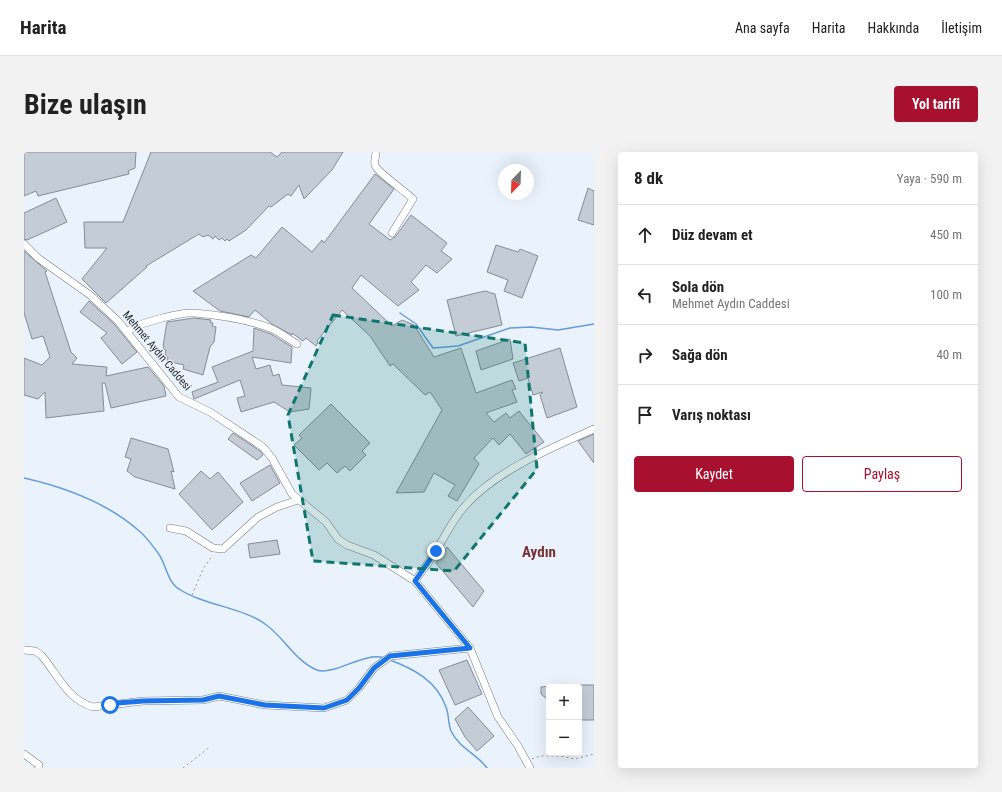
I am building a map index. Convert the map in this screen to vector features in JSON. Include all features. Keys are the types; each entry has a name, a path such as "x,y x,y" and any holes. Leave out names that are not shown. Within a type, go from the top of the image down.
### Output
{"street":[{"path":"376,152 375,166 379,172 398,185 413,199 392,233"},
{"name":"Mehmet Aydın Caddesi","path":"24,244 38,258 90,295 118,321 179,397 210,412 263,447 298,500 326,522 338,539 347,546 374,555 415,581 470,648 498,717 529,765"},
{"path":"127,332 132,327 158,319 193,312 270,328 297,344"},
{"path":"415,581 436,551 454,519 465,506 488,486 538,454 594,429"},
{"path":"170,528 186,530 217,550 226,548 242,530 258,517 277,507 298,500"},
{"path":"24,650 35,651 41,655 72,696 86,705 93,707 143,701 203,700 219,696 265,705 324,708 347,700 359,688 374,668 388,658 470,648"},
{"path":"24,754 41,767"}],"path":[{"path":"192,595 203,569 217,550"},
{"path":"183,768 210,747"},
{"path":"529,765 540,756 560,756 575,759 594,754"}],"highlighted area":[{"path":"333,315 525,343 537,469 454,571 313,561 288,415"}],"building":[{"path":"24,152 136,152 135,168 128,171 129,174 38,196 36,191 24,196"},
{"path":"151,152 270,152 277,157 282,152 343,152 332,170 304,199 299,185 291,196 288,194 271,207 269,206 246,230 229,241 227,239 225,241 222,238 219,240 215,236 213,239 208,235 203,237 199,234 146,266 147,267 106,303 82,279 107,248 85,248 84,222 123,222"},
{"path":"375,174 394,189 369,224 390,240 396,236 411,215 447,243 441,251 452,259 437,273 426,265 411,282 419,290 398,306 361,275 352,288 392,326 402,320 414,325 434,357 461,348 476,393 512,380 516,389 512,390 517,402 486,413 494,422 506,413 510,418 519,411 544,442 526,454 510,434 499,445 493,438 474,458 479,464 457,501 448,496 455,485 434,473 424,492 396,493 442,410 430,392 425,395 393,364 390,366 370,336 342,310 317,341 316,346 306,338 303,341 292,333 292,335 272,324 255,310 249,317 220,311 193,291 251,255 256,258 282,227 312,252 322,240 324,243"},
{"path":"588,188 594,191 594,225 578,220"},
{"path":"56,198 67,222 27,240 24,239 24,213"},
{"path":"496,245 518,252 520,249 538,256 522,298 504,291 508,280 487,272"},
{"path":"24,251 47,271 45,272 71,352 77,358 72,364 107,367 106,376 148,367 164,386 166,396 111,408 105,383 102,383 104,411 46,418 45,392 38,399 24,395 24,358 42,365 50,357 43,336 32,339 24,313"},
{"path":"485,291 495,294 502,325 456,336 447,300"},
{"path":"89,301 114,324 137,352 122,364 101,338 107,333 80,312"},
{"path":"194,318 211,320 210,322 213,323 212,326 216,327 214,342 210,347 203,375 183,369 184,365 167,361 168,358 165,354 166,350 163,349 167,322"},
{"path":"254,328 271,334 292,347 291,363 252,357 256,369 270,365 273,376 279,374 282,385 311,388 309,409 290,412 274,402 241,412 237,398 245,396 240,380 194,399 192,392 218,382 212,367 253,351"},
{"path":"510,339 513,359 481,370 476,351"},
{"path":"560,348 577,407 547,418 540,395 543,392 533,395 528,378 519,381 513,363"},
{"path":"331,404 370,443 362,451 366,455 350,471 345,466 337,473 327,463 319,470 294,445 302,438 299,435"},
{"path":"233,433 260,451 263,455 257,460 228,439"},
{"path":"594,434 594,463 578,441"},
{"path":"131,438 168,449 174,472 171,471 175,489 135,477 127,471 131,459 125,457"},
{"path":"270,465 280,483 252,501 240,483"},
{"path":"201,471 210,479 218,472 243,502 212,530 179,494"},
{"path":"277,540 280,554 250,558 248,544"},
{"path":"447,547 484,591 473,607 436,563"},
{"path":"467,660 482,694 455,705 439,670"},
{"path":"582,685 594,685 594,720 582,720"},
{"path":"546,686 546,698 541,694 541,687"},
{"path":"468,707 494,736 477,751 465,737 455,719"}],"waterway":[{"path":"400,313 416,324 433,348 458,346 510,328 531,327 558,330 594,324"},
{"path":"24,478 54,486 84,497 126,520 141,532 161,557 169,577 175,586 200,599 246,614 265,624 272,629 296,655 309,666 317,670 324,671 332,670 368,658 384,658"},
{"path":"390,660 408,667 431,683 442,698 447,710 450,728 454,737 487,768"}],"district":[{"name":"Aydın","path":"539,552"}],"route":[{"path":"110,705 143,701 203,700 219,696 265,705 324,708 347,700 359,688 374,668 390,656 411,652 470,648 415,581 436,551"}]}
